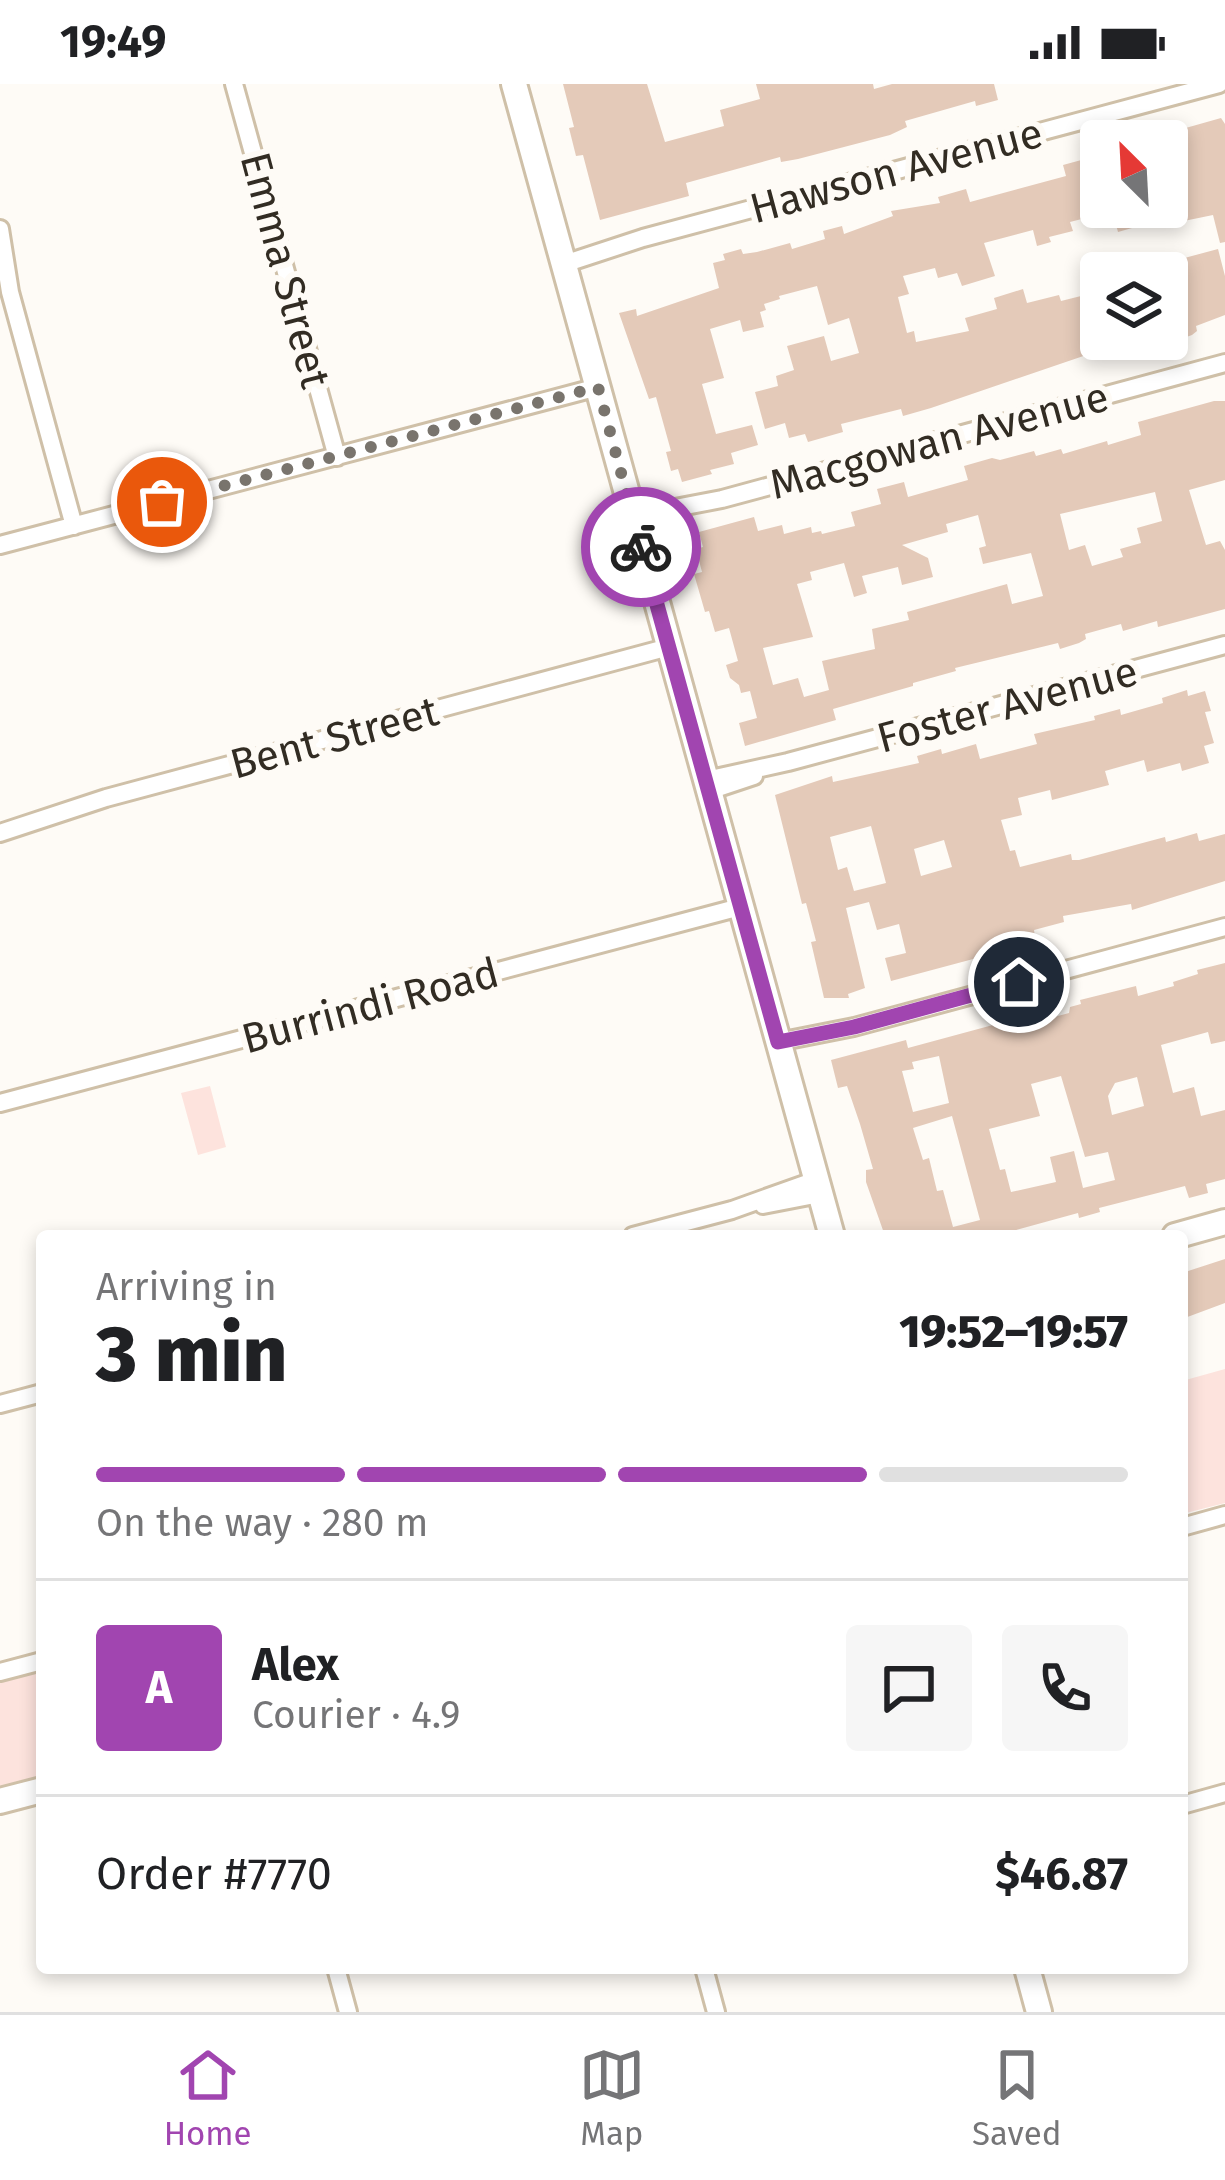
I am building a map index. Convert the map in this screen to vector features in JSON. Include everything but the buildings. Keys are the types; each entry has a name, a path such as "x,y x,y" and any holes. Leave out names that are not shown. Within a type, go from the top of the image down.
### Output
{"street":[{"name":"Emma Street","path":"234,84 338,457"},
{"path":"514,84 830,1230"},
{"name":"Hawson Avenue","path":"562,259 1219,84"},
{"path":"0,229 10,292 74,526"},
{"name":"Macgowan Avenue","path":"634,522 1225,363"},
{"path":"0,545 598,387"},
{"name":"Foster Avenue","path":"707,786 1225,645"},
{"name":"Bent Street","path":"0,833 106,797 669,647"},
{"name":"Burrindi Road","path":"0,1103 740,907"},
{"path":"779,1048 1225,927"},
{"path":"656,1230 818,1187"},
{"path":"1188,1232 1225,1222"},
{"path":"0,1404 36,1395"},
{"path":"1188,1525 1225,1515"},
{"path":"0,1672 36,1662"},
{"path":"0,1801 36,1792"},
{"path":"1188,1803 1225,1793"},
{"path":"338,1974 348,2012"},
{"path":"706,1974 716,2012"},
{"path":"1029,1974 1034,2011"}],"shaded area":[{"path":"210,1086 226,1147 198,1155 181,1093"},
{"path":"1225,1369 1225,1503 1188,1512 1188,1379"},
{"path":"36,1673 36,1782 0,1792 0,1682"}],"way so far":[{"path":"162,502 598,387 641,547"}],"route":[{"path":"641,547 778,1042 854,1027 1019,982"}]}
